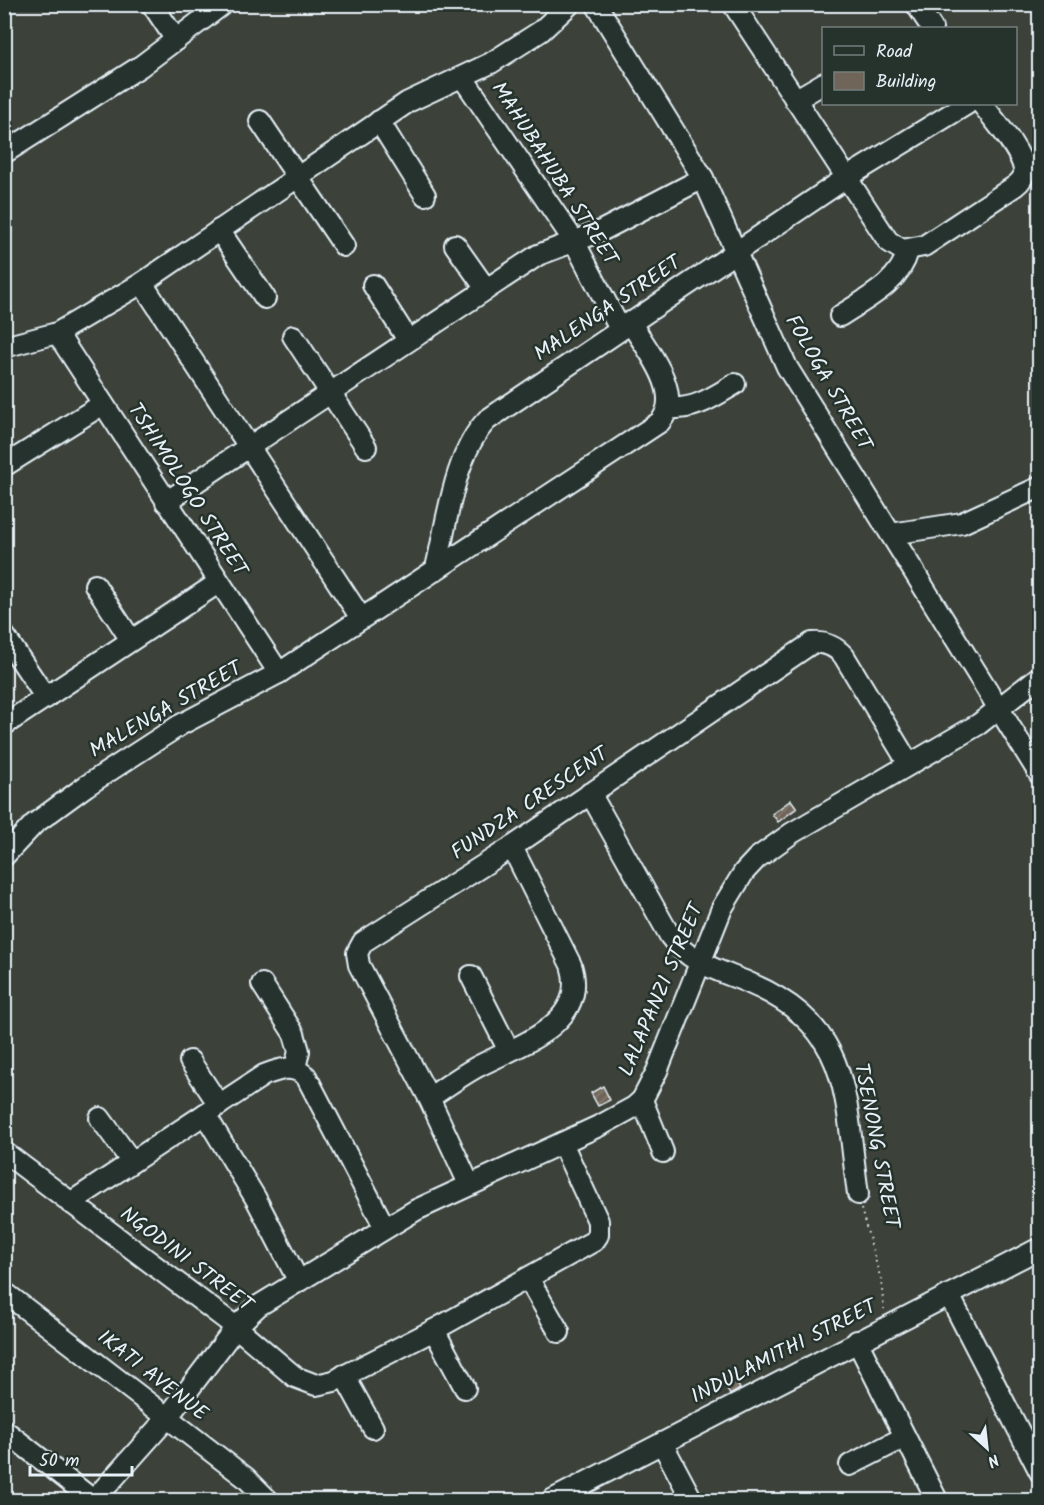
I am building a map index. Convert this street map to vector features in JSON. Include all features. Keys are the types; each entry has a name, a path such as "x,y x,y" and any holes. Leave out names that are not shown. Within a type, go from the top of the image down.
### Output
{"street":[{"path":"152,4 176,40"},
{"path":"4,153 99,94 223,4"},
{"name":"MAHUBAHUBA STREET","path":"4,347 57,333 142,283 408,102 464,78 541,31 570,4"},
{"name":"FOLOGA STREET","path":"596,4 704,178 787,367 1040,775"},
{"path":"732,4 888,241 895,247 908,251 924,246 1015,186 1023,177 1024,171 1019,158 983,105"},
{"path":"915,4 931,27"},
{"name":"MAHUBAHUBA STREET","path":"464,78 574,242 625,326 667,389 669,408"},
{"path":"795,100 822,83"},
{"name":"MALENGA STREET","path":"4,856 34,824 86,786 180,725 279,673 436,568 466,450 477,430 498,411 846,178 965,105"},
{"path":"260,121 344,246"},
{"path":"379,121 425,195"},
{"path":"166,502 538,255 599,232 704,178"},
{"path":"219,230 265,298"},
{"path":"455,245 486,289"},
{"path":"840,316 886,285 903,267 908,251"},
{"path":"142,283 361,618"},
{"path":"373,285 408,340"},
{"name":"TSHIMOLOGO STREET","path":"57,333 279,673"},
{"path":"293,336 366,447"},
{"path":"436,568 651,429 664,417 669,408 682,409 700,404 735,384"},
{"path":"4,466 103,404"},
{"path":"891,534 962,523 1040,487"},
{"path":"4,726 219,583"},
{"path":"95,585 131,640"},
{"path":"4,635 46,698"},
{"name":"FUNDZA CRESCENT","path":"469,1184 429,1098 359,965 357,953 367,939 512,847 812,643 822,642 838,649 844,656 909,764"},
{"name":"LALAPANZI STREET","path":"93,1500 167,1418 236,1327 258,1306 385,1228 469,1184 620,1115 642,1100 657,1071 722,908 744,872 757,858 792,833 971,729 1040,676"},
{"name":"TSENONG STREET","path":"590,794 670,936 683,953 700,963 780,998 803,1017 826,1042 836,1060 844,1090 858,1194"},
{"path":"429,1098 462,1076 540,1035 560,1020 568,1010 575,987 575,976 566,953 512,847"},
{"path":"471,976 509,1051"},
{"path":"262,984 294,1034 299,1051 295,1068"},
{"path":"190,1061 212,1110 298,1280"},
{"path":"70,1203 264,1075 295,1068 306,1076 314,1089 385,1228"},
{"path":"642,1100 663,1152"},
{"path":"100,1118 132,1162"},
{"name":"NGODINI STREET","path":"4,1152 236,1327 304,1383 325,1384 434,1330 588,1246 598,1235 595,1212 562,1143"},
{"name":"INDULAMITHI STREET","path":"552,1500 856,1341 1039,1249"},
{"path":"528,1278 559,1332"},
{"name":"IKATI AVENUE","path":"4,1292 246,1478 268,1500"},
{"path":"949,1295 1035,1452 1040,1472"},
{"path":"434,1330 465,1388"},
{"path":"856,1341 937,1500"},
{"path":"344,1376 373,1428"},
{"path":"4,1430 93,1500"},
{"path":"850,1465 905,1437"},
{"path":"663,1443 692,1500"}],"path":[{"name":"TSENONG STREET","path":"858,1194 881,1280 886,1326"}],"building":[{"path":"791,800 797,808 778,822 772,814"},
{"path":"603,1086 610,1100 598,1106 591,1093"},
{"path":"733,1374 740,1389 730,1395 722,1379"}]}
